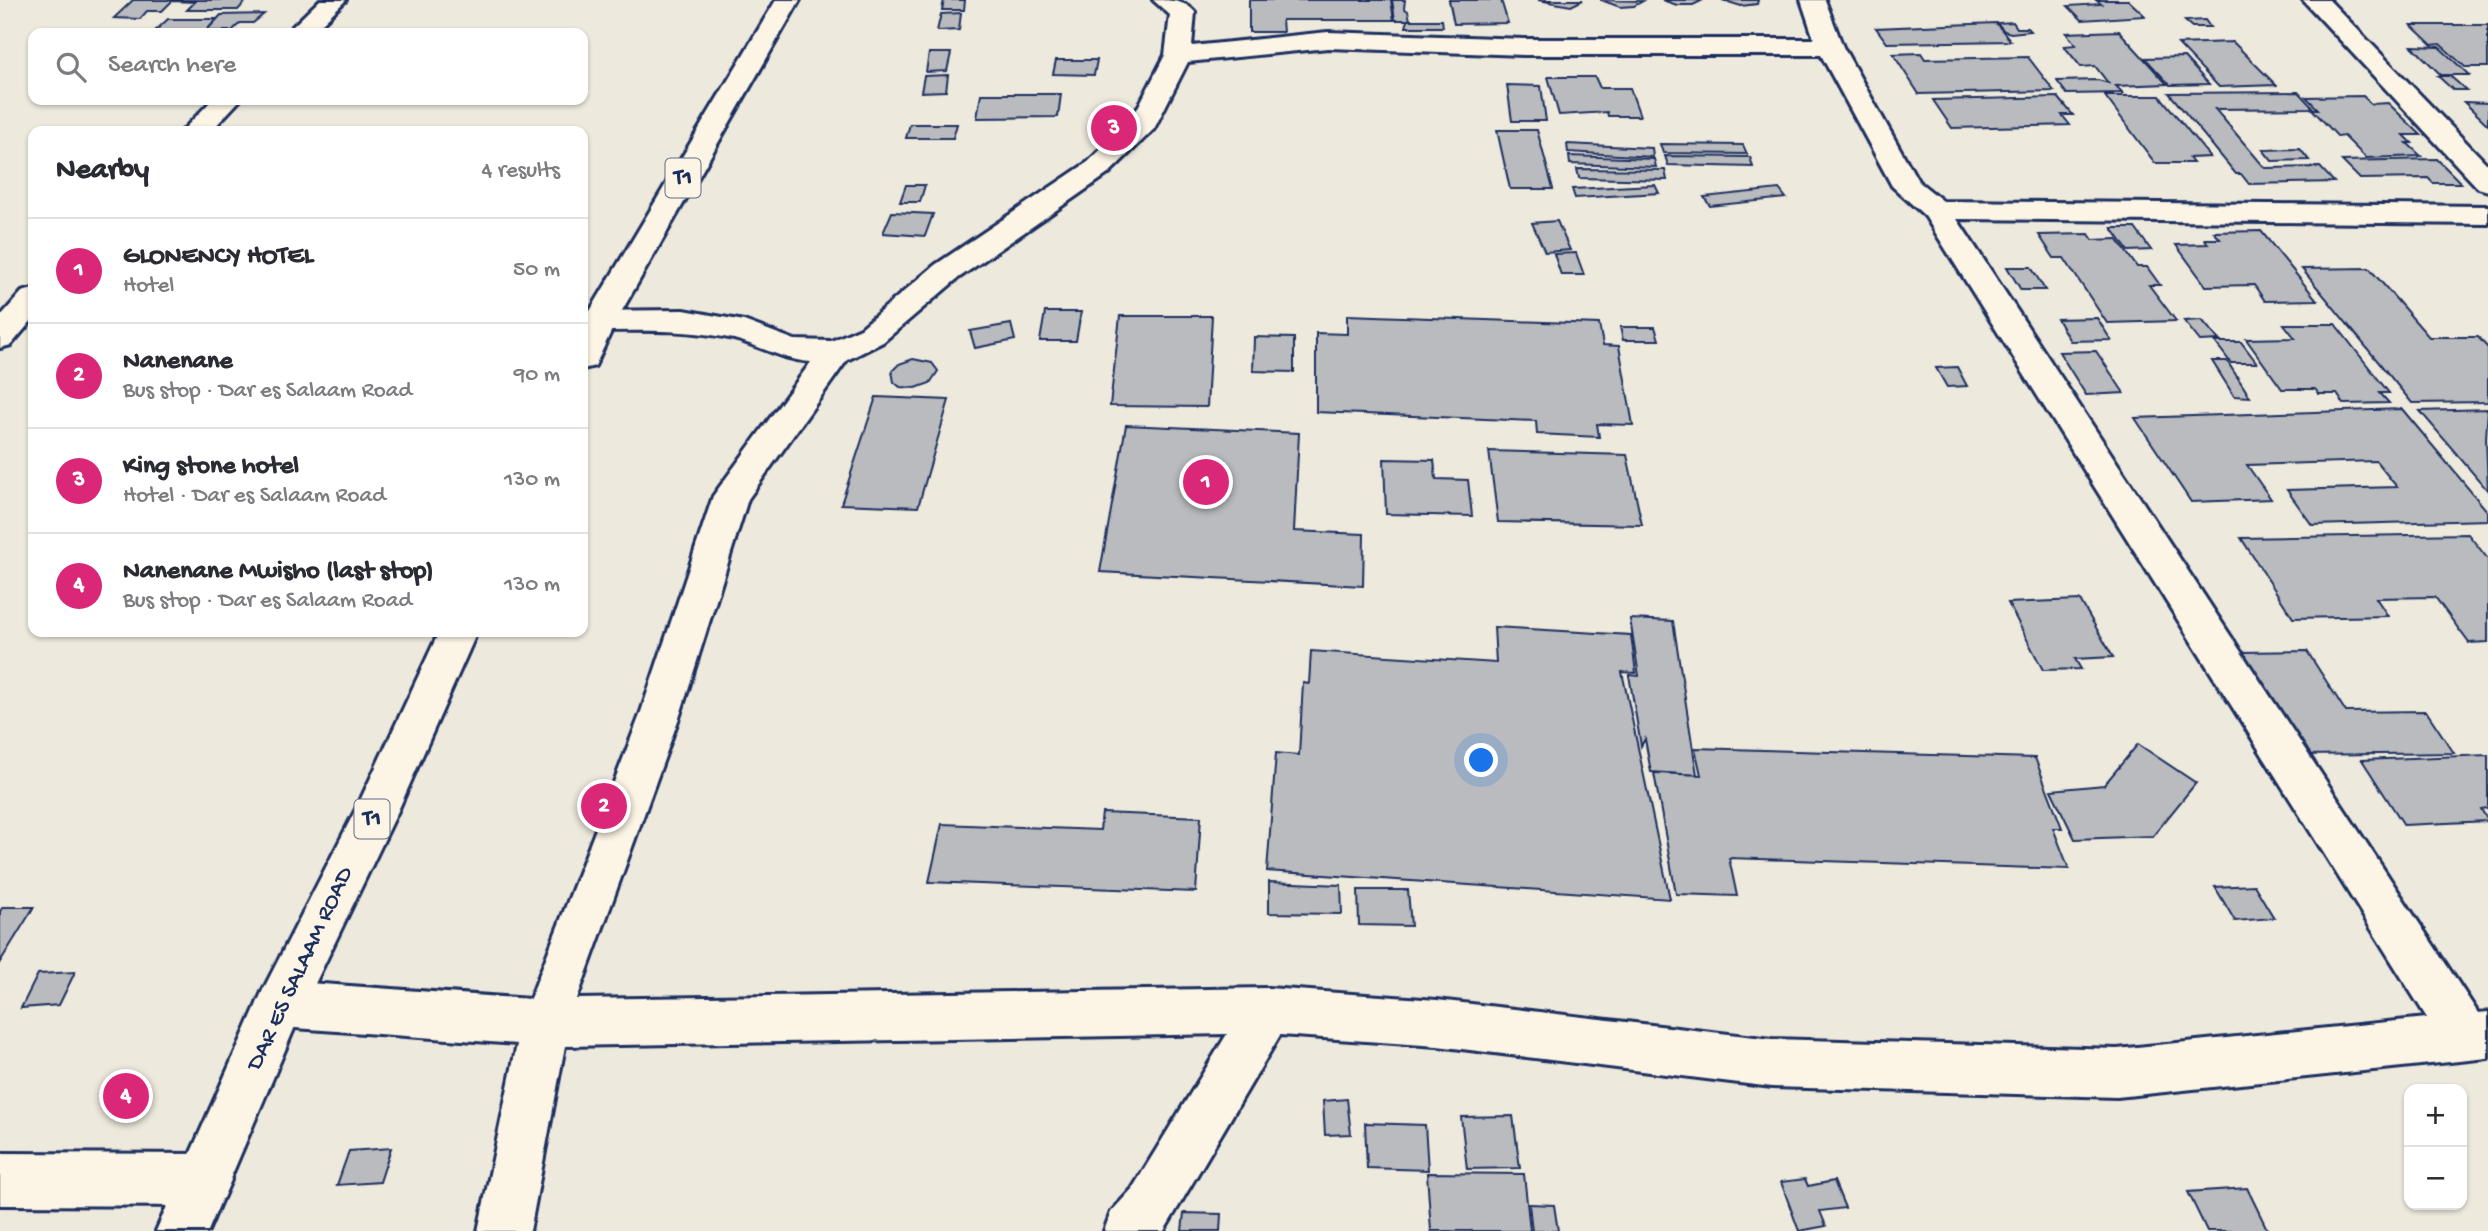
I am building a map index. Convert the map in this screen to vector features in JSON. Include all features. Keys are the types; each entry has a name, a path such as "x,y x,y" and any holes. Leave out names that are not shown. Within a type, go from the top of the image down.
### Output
{"main road":[{"path":"303,28 334,0"},
{"name":"T1","path":"591,321 788,0"},
{"path":"281,1004 545,1023 1268,1011 1437,1023 1772,1063 2117,1073 2477,1035 1936,210 1906,186 1830,47 1813,0"},
{"path":"2315,0 2488,182"},
{"path":"591,321 684,320 744,331 791,350 835,352 872,335 946,272 1098,168 1144,123 1178,55 1180,4"},
{"path":"1178,55 1328,40 1524,47 1830,47"},
{"path":"201,126 222,105"},
{"path":"1936,210 2488,215"},
{"path":"0,338 28,305"},
{"path":"503,1231 545,1023 660,715 731,496 835,352"},
{"name":"DAR ES SALAAM ROAD","path":"182,1231 281,1004 376,813 456,637"},
{"path":"1130,1231 1150,1207 1268,1011"},
{"path":"0,1179 205,1180"}],"building":[{"path":"133,0 247,0 238,10 187,10 195,2 172,1 162,11 147,11 140,19 114,18"},
{"path":"944,0 965,0 964,10 942,10"},
{"path":"1249,0 1391,0 1394,20 1282,20 1283,32 1249,32"},
{"path":"1392,0 1405,0 1404,8 1408,11 1410,20 1395,20"},
{"path":"1449,0 1501,0 1508,23 1454,24"},
{"path":"1538,0 1583,0 1571,6"},
{"path":"1601,0 1643,1 1634,6 1620,7"},
{"path":"1662,0 1703,0 1693,5 1677,5"},
{"path":"1722,0 1758,0 1757,4 1741,6"},
{"path":"2096,0 2128,0 2145,16 2082,20 2068,6 2101,4"},
{"path":"961,13 959,30 937,31 941,14"},
{"path":"264,14 253,23 240,23 235,28 209,28 221,15"},
{"path":"168,19 217,19 209,28 158,28"},
{"path":"1408,20 1442,20 1443,27 1406,27"},
{"path":"2205,20 2210,27 2192,27 2185,21"},
{"path":"2013,22 2017,28 2027,28 2030,31 2011,33 2004,31 1997,23"},
{"path":"1996,23 2011,41 1887,43 1876,28"},
{"path":"2411,25 2488,25 2488,67 2465,67 2440,44 2432,45"},
{"path":"2119,31 2167,84 2116,86 2123,93 2067,94 2057,81 2098,80 2108,83 2095,66 2081,67 2064,46 2076,45 2066,33"},
{"path":"2233,42 2276,85 2219,87 2178,44"},
{"path":"2412,46 2439,47 2469,75 2441,75"},
{"path":"929,53 951,53 947,71 926,72"},
{"path":"1921,53 1925,59 2028,57 2054,91 1919,94 1893,54"},
{"path":"2184,57 2209,84 2170,85 2145,58"},
{"path":"1056,60 1097,60 1094,75 1053,74"},
{"path":"948,75 946,91 921,92 924,76"},
{"path":"2438,76 2450,76 2466,90 2453,90"},
{"path":"1548,77 1595,77 1600,88 1630,88 1640,116 1608,116 1607,112 1559,115"},
{"path":"1507,85 1541,86 1546,121 1512,121"},
{"path":"2298,92 2313,108 2215,109 2265,168 2320,167 2334,182 2249,184 2241,174 2236,174 2169,93"},
{"path":"981,94 1061,94 1058,117 977,118"},
{"path":"2105,96 2160,96 2210,157 2189,158 2193,163 2155,163"},
{"path":"2363,96 2371,104 2388,103 2421,135 2404,135 2412,143 2407,143 2421,156 2366,158 2344,136 2338,137 2312,109 2318,109 2306,97"},
{"path":"2058,97 2073,115 2062,115 2070,125 1952,128 1933,100"},
{"path":"2464,102 2488,103 2488,125"},
{"path":"910,124 957,124 953,138 906,138"},
{"path":"1497,130 1537,130 1553,189 1510,189"},
{"path":"1567,144 1652,148 1653,157 1568,152"},
{"path":"1660,144 1743,145 1747,154 1663,153"},
{"path":"2300,149 2309,160 2272,161 2263,150"},
{"path":"1569,156 1654,159 1656,167 1570,164"},
{"path":"1665,156 1750,157 1753,167 1668,165"},
{"path":"2437,159 2461,183 2433,183 2428,178 2360,179 2342,161"},
{"path":"1577,169 1665,170 1667,180 1579,178"},
{"path":"906,185 925,185 920,202 900,202"},
{"path":"1655,185 1659,193 1575,198 1572,189"},
{"path":"1779,189 1786,198 1710,206 1704,197"},
{"path":"892,212 933,214 925,236 883,233"},
{"path":"1557,221 1570,250 1545,252 1532,223"},
{"path":"2112,228 2135,228 2151,250 2128,251"},
{"path":"2261,231 2317,300 2265,301 2254,285 2206,286 2176,245 2208,244 2205,239 2220,239 2214,232"},
{"path":"2089,234 2093,240 2117,239 2137,267 2147,267 2160,285 2149,285 2176,321 2107,323 2064,258 2054,258 2039,235"},
{"path":"1576,253 1584,275 1561,275 1554,254"},
{"path":"2007,267 2031,267 2045,290 2021,290"},
{"path":"2369,268 2429,337 2478,337 2488,348 2488,402 2412,403 2302,269"},
{"path":"1045,312 1081,312 1076,341 1040,341"},
{"path":"1347,315 1599,324 1603,345 1619,346 1633,425 1597,424 1599,437 1537,434 1536,421 1316,412 1316,333 1347,334"},
{"path":"1120,316 1212,316 1207,407 1110,406"},
{"path":"2097,318 2111,340 2070,341 2057,319"},
{"path":"2202,320 2219,340 2200,341 2184,321"},
{"path":"1011,324 1015,340 975,348 970,331"},
{"path":"2284,324 2335,324 2389,393 2380,393 2389,403 2344,404 2337,394 2319,394 2315,389 2282,389 2246,339 2295,338"},
{"path":"1620,327 1655,327 1659,340 1623,340"},
{"path":"1254,337 1294,338 1294,372 1253,371"},
{"path":"2215,342 2241,342 2257,363 2231,363"},
{"path":"2096,351 2124,393 2086,395 2059,352"},
{"path":"913,359 932,363 938,371 930,383 916,388 900,387 894,382 892,371 899,364"},
{"path":"2212,361 2227,361 2250,397 2234,396"},
{"path":"1957,367 1967,386 1947,387 1936,368"},
{"path":"876,397 949,400 918,507 841,504"},
{"path":"2402,409 2488,512 2488,520 2312,525 2287,490 2397,487 2376,461 2247,465 2271,499 2191,502 2135,418"},
{"path":"2488,409 2486,438 2488,491 2420,411"},
{"path":"1126,425 1299,433 1294,531 1364,534 1363,586 1100,572"},
{"path":"1489,451 1627,455 1642,525 1498,522"},
{"path":"1384,459 1434,460 1436,479 1468,480 1472,516 1386,514"},
{"path":"2468,534 2488,559 2488,642 2469,643 2435,597 2376,598 2388,616 2293,618 2241,538"},
{"path":"2080,600 2113,657 2075,659 2081,669 2043,670 2008,603"},
{"path":"1630,619 1673,621 1697,775 1651,772 1645,739 1641,746 1629,675 1639,676"},
{"path":"1494,627 1631,635 1636,673 1622,672 1670,899 1267,871 1276,753 1299,755 1303,683 1309,684 1311,651 1496,663"},
{"path":"2307,651 2346,712 2426,711 2454,753 2303,755 2241,652"},
{"path":"2138,744 2196,783 2153,836 2075,839 2051,790 2104,785"},
{"path":"1695,748 2035,758 2062,828 2053,828 2069,869 1729,858 1737,896 1676,894 1654,773 1701,775"},
{"path":"2488,755 2488,808 2481,809 2488,821 2404,825 2362,760"},
{"path":"1102,813 1201,817 1196,892 929,882 942,824 1100,830"},
{"path":"1269,882 1341,885 1342,914 1269,913"},
{"path":"2254,885 2274,918 2235,921 2215,887"},
{"path":"1358,890 1408,890 1411,926 1359,925"},
{"path":"3,907 34,907 0,962 0,911"},
{"path":"75,972 59,1005 21,1008 38,974"},
{"path":"1347,1099 1351,1134 1325,1135 1323,1101"},
{"path":"1513,1116 1520,1168 1467,1169 1461,1117"},
{"path":"1365,1123 1425,1125 1428,1170 1367,1168"},
{"path":"391,1148 380,1182 337,1185 349,1151"},
{"path":"1427,1173 1524,1174 1530,1231 1431,1231"},
{"path":"1805,1179 1808,1186 1834,1181 1845,1208 1820,1211 1826,1226 1799,1231 1781,1182"},
{"path":"2247,1188 2268,1231 2207,1231 2188,1192"},
{"path":"1529,1204 1554,1205 1558,1231 1532,1231"},
{"path":"1184,1213 1221,1214 1220,1231 1182,1231"}],"place":[{"name":"King stone hotel","path":"1114,128"},
{"name":"GLONENCY HOTEL","path":"1206,482"},
{"name":"Nanenane","path":"604,806"},
{"name":"Nanenane Mwisho (last stop)","path":"126,1096"}]}
